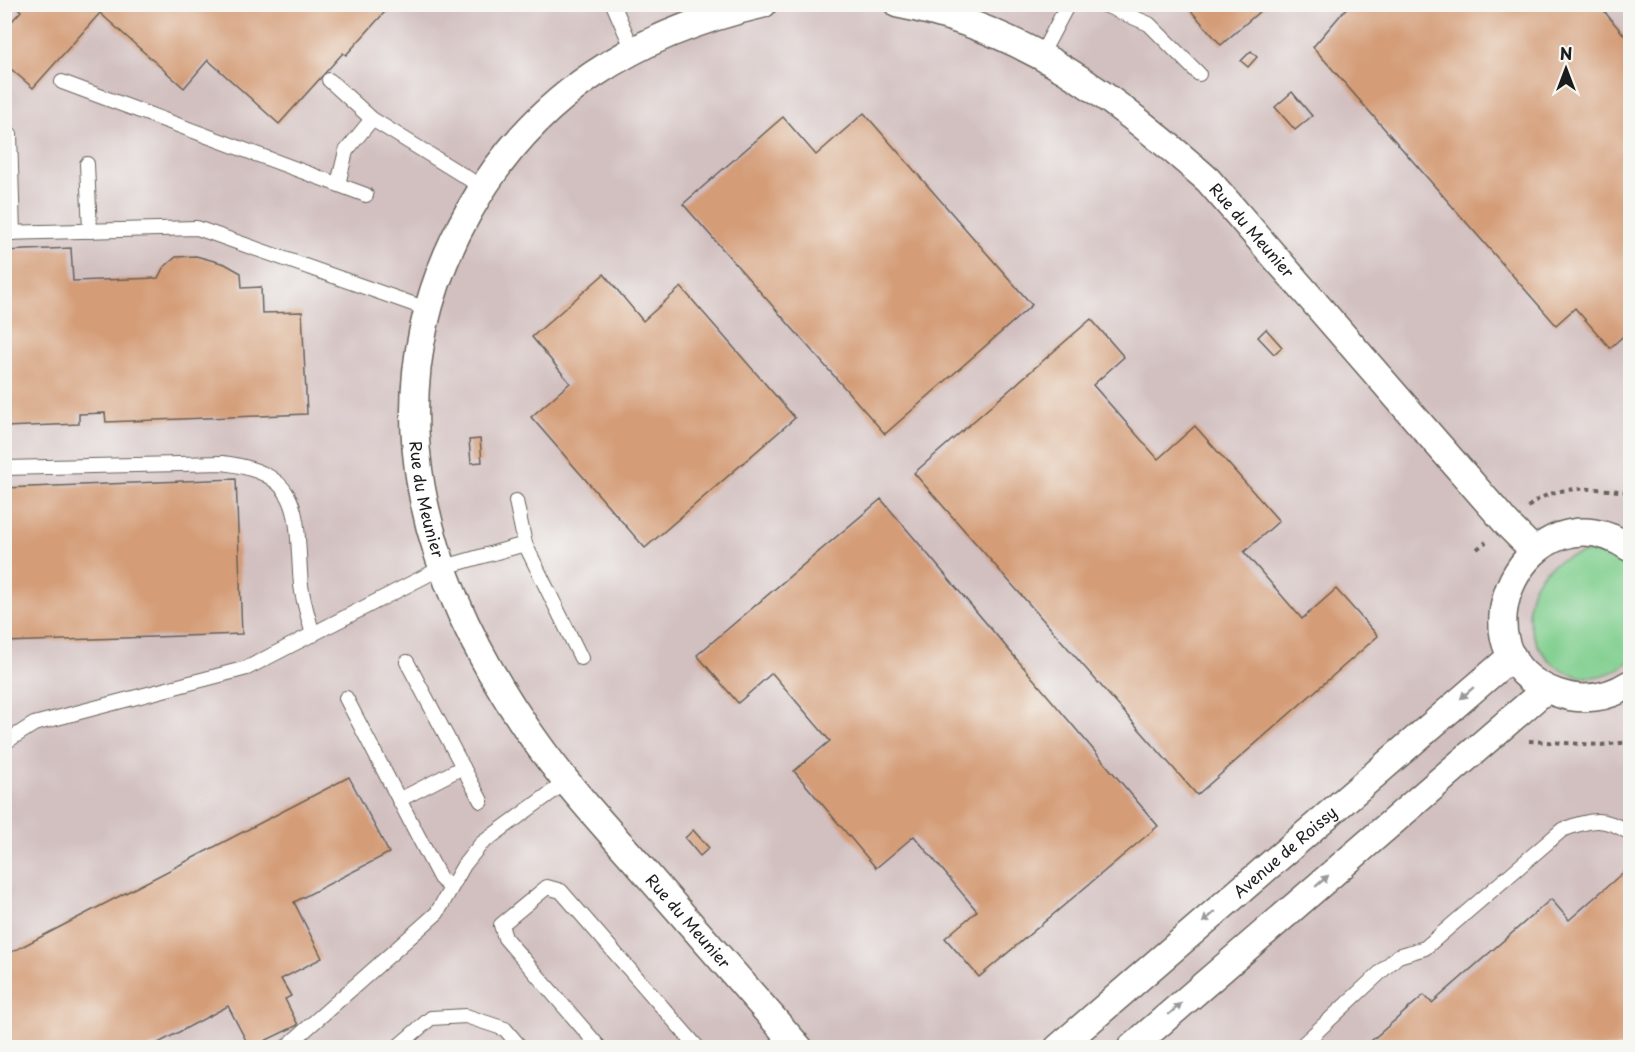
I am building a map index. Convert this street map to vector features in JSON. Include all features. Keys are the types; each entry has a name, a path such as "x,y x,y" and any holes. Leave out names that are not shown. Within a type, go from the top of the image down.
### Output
{"street":[{"name":"Rue du Meunier","path":"763,4 679,28 633,50 579,84 546,112 504,155 482,187 454,238 427,309 413,394 417,474 441,568 483,658 514,710 567,782 799,1047"},
{"name":"Rue du Meunier","path":"898,4 983,27 1041,55 1090,85 1153,131 1208,180 1508,525 1534,551"},
{"path":"1628,543 1602,535 1578,534 1555,539 1534,551 1518,567 1507,588 1502,610 1504,633 1512,656 1521,668 1545,689 1569,697 1595,698 1620,691 1630,684"},
{"name":"Avenue de Roissy","path":"1058,1047 1512,656"},
{"path":"1131,1047 1545,689"}],"lane":[{"path":"613,4 633,50"},
{"path":"1041,55 1068,4"},
{"path":"1102,4 1149,24 1199,74"},
{"path":"329,80 372,119 482,187"},
{"path":"62,82 366,195"},
{"path":"338,184 346,151 372,119"},
{"path":"10,134 9,233 196,228 427,309"},
{"path":"87,164 90,231"},
{"path":"4,468 223,463 251,466 266,475 290,498 295,514 302,588 313,635"},
{"path":"516,501 525,544 581,658"},
{"path":"4,743 34,724 246,668 441,568 525,544"},
{"path":"407,662 481,801"},
{"path":"346,698 440,878 452,888"},
{"path":"399,800 463,767"},
{"path":"285,1047 437,913 482,844 567,782"},
{"path":"1299,1047 1398,956 1425,948 1562,830 1587,820 1611,821 1630,833"},
{"path":"600,1047 505,938 501,925 547,887 561,891 698,1047"},
{"path":"396,1047 432,1018 466,1016 505,1029 521,1047"}],"path":[{"path":"1477,549 1542,495 1571,489 1630,492"}],"shaded area":[{"path":"5,5 1630,5 1630,1047 5,1047"}],"green space":[{"path":"1590,552 1605,554 1630,567 1630,661 1599,676 1571,674 1549,659 1534,637 1529,610 1535,585 1555,564"}],"building":[{"path":"14,4 392,4 346,55 343,53 279,124 208,60 184,88 100,13 33,88 4,63 4,30 21,11"},
{"path":"1185,4 1268,4 1221,45"},
{"path":"1350,4 1598,4 1630,42 1630,330 1610,348 1575,308 1556,325 1313,47"},
{"path":"1251,51 1257,57 1248,67 1241,61"},
{"path":"1292,92 1312,116 1295,130 1275,107"},
{"path":"864,113 1032,305 885,434 683,204 783,117 816,155"},
{"path":"71,248 73,281 158,278 163,268 176,257 196,256 225,264 241,273 242,288 261,287 262,313 302,312 307,414 106,422 105,413 79,414 79,424 4,427 4,251"},
{"path":"604,274 643,321 681,287 795,418 645,548 531,417 570,383 532,337"},
{"path":"1091,319 1124,357 1093,385 1158,459 1195,426 1279,521 1244,552 1302,619 1336,589 1378,636 1197,795 914,473"},
{"path":"1266,329 1282,347 1274,354 1258,337"},
{"path":"480,439 482,462 471,463 469,440"},
{"path":"236,479 242,634 4,642 4,488"},
{"path":"881,499 1158,826 979,977 945,938 977,911 914,836 876,868 794,771 830,741 772,673 738,703 697,655"},
{"path":"349,777 389,853 294,902 322,958 281,979 291,996 285,999 298,1025 250,1048 228,1006 149,1048 4,1048 4,956"},
{"path":"693,830 709,848 700,856 685,838"},
{"path":"1627,869 1630,873 1630,1048 1363,1048 1424,995 1432,1003 1551,899 1569,920"}]}
